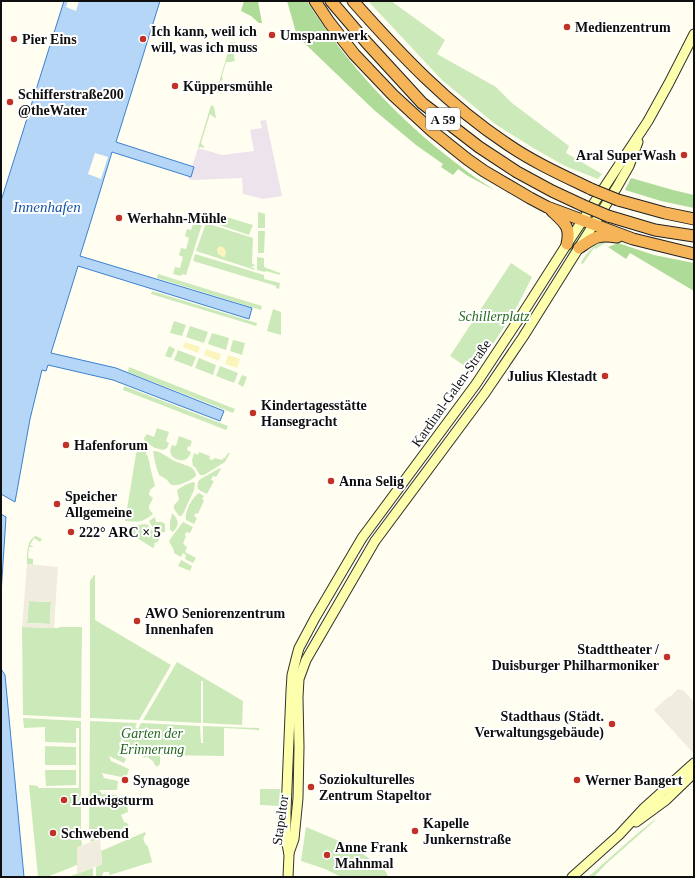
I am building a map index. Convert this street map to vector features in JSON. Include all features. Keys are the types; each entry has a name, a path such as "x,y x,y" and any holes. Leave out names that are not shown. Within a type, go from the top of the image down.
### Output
{"highway":[{"path":"315,1 354,54 393,95 432,131 484,171 548,207 633,239 694,254"},
{"name":"A 59","path":"331,1 422,103 479,147 510,168 552,191 608,216 655,230 694,236"},
{"name":"A 59","path":"353,1 381,33 435,87 473,120 508,145 547,168 618,200 694,219"},
{"path":"548,207 560,218 568,230 566,244"},
{"path":"579,248 597,236 633,239"}],"main road":[{"name":"Kardinal-Galen-Straße","path":"296,677 296,655 315,618 362,538 476,384 521,316 566,244 641,131 669,84 694,34"},
{"name":"Kardinal-Galen-Straße","path":"296,677 375,541 484,393 523,337 594,225 629,166 641,131"},
{"name":"Stapeltor","path":"288,877 289,855 286,838 286,812 296,677"},
{"path":"654,804 694,763"},
{"path":"572,877 619,835 644,808 654,804 694,773"}],"shaded area":[{"path":"266,120 282,196 263,199 243,194 242,178 188,179 198,148 222,155 254,151 250,130 262,128 260,121"},
{"path":"27,564 58,567 54,628 22,627","holes":["29,601 51,602 50,624 27,623"]},
{"path":"678,689 683,690 694,702 694,754 654,710"},
{"path":"100,839 102,864 77,874 77,847"}],"green space":[{"path":"244,1 258,1 262,23 259,23 251,16 241,11"},
{"path":"287,1 307,1 338,46 393,108 435,146 465,170 496,191 458,169 453,175 441,167 443,164 416,145 374,110 297,36"},
{"path":"368,1 391,1 445,40 437,54 496,87 512,103 569,146 566,153 602,174 598,179 565,166 495,124 442,80"},
{"path":"231,42 237,43 232,45 235,61 226,62 222,76 223,80 220,81 222,94 216,92"},
{"path":"211,105 214,107 216,118 210,114 201,143 205,148 198,148"},
{"path":"631,178 694,195 694,208 661,201 625,190"},
{"path":"210,212 253,225 249,235 207,221"},
{"path":"258,212 265,214 265,228 258,228"},
{"path":"192,214 204,218 186,275 182,274 181,276 173,274 175,267 180,268 183,257 179,255 181,248 186,249 189,238 185,236 187,229 191,230 195,219 191,217"},
{"path":"206,223 253,238 252,264 255,266 252,267 255,270 196,251"},
{"path":"583,227 586,229 568,257 567,256 579,232"},
{"path":"258,231 265,231 264,253 258,253"},
{"path":"615,239 629,245 615,241 605,243 596,249 594,248 583,264 581,263 590,250 601,242 601,240"},
{"path":"618,243 654,255 694,263 694,291 630,253 626,259 608,247"},
{"path":"195,254 264,275 264,279 280,283 279,289 276,288 276,286 193,261"},
{"path":"257,257 264,258 264,267 280,273 280,275 257,270"},
{"name":"Schillerplatz","path":"511,263 532,277 514,312 474,372 450,356"},
{"path":"158,274 262,306 261,310 157,278"},
{"path":"152,291 257,323 256,326 151,294"},
{"path":"273,309 281,312 281,335 267,331"},
{"path":"174,321 186,325 182,336 170,333"},
{"path":"190,326 208,332 204,343 186,337"},
{"path":"212,333 229,338 226,350 208,344"},
{"path":"233,340 245,343 242,355 230,351"},
{"path":"169,346 175,349 171,358 165,356"},
{"path":"178,350 196,357 192,367 174,360"},
{"path":"199,358 216,365 213,375 195,368"},
{"path":"220,366 238,373 234,383 216,376"},
{"path":"129,367 235,409 233,413 128,372"},
{"path":"242,375 247,377 243,387 238,384"},
{"path":"124,386 228,426 226,430 123,390"},
{"path":"157,428 169,432 166,441 169,443 167,448 163,450 155,448 145,442 144,438 147,434 154,437"},
{"path":"179,436 192,441 190,447 188,446 187,450 191,452 187,459 176,459 172,456 172,445 176,446"},
{"path":"138,442 140,442 146,450 155,486 149,493 149,495 153,498 149,509 153,514 146,519 134,522 125,521"},
{"path":"153,451 159,452 174,461 192,468 196,476 181,484 171,484 159,475"},
{"path":"199,452 210,456 209,459 213,460 214,458 223,460 228,453 230,453 225,462 204,475 200,475 193,466 192,460 194,453 198,455"},
{"path":"220,468 221,469 216,477 213,476 211,480 214,481 207,494 198,489 197,486 199,480"},
{"path":"193,482 195,483 194,490 183,514 179,516 174,509 174,505 179,500 177,490"},
{"path":"199,493 204,496 202,499 204,500 198,514 196,513 194,516 197,518 194,524 186,520 186,513 191,501"},
{"path":"172,513 178,522 177,527 173,532 170,530"},
{"path":"155,517 156,522 162,522 165,524 165,532 160,532 152,526 149,521"},
{"path":"183,522 193,527 190,533 186,532 183,544 187,547 185,552 196,558 193,563 185,559 186,555 183,553 181,557 174,553 169,541"},
{"path":"145,524 161,536 157,543 156,542 154,544 155,545 153,548 132,535 130,535 129,539 126,539 128,528 131,527 138,529 138,525"},
{"path":"36,536 42,539 40,542 34,538 30,545 34,547 29,547 28,558 33,559 33,565 27,564 29,544 30,541"},
{"path":"181,560 192,566 190,571 178,566"},
{"name":"Garten der Erinnerung","path":"94,575 95,620 171,665 139,720 90,718 90,581"},
{"path":"29,601 51,602 50,624 27,623"},
{"name":"Garten der Erinnerung","path":"22,627 82,627 81,718 23,715"},
{"name":"Garten der Erinnerung","path":"177,662 243,701 242,725 203,723 203,681 201,681 201,723 143,720"},
{"name":"Garten der Erinnerung","path":"23,718 81,721 82,845 77,848 77,865 47,877 38,877 29,785 38,786 38,788 79,788 79,728 76,728 76,743 45,742 45,727 24,728"},
{"name":"Garten der Erinnerung","path":"90,721 137,723 135,727 138,729 141,723 200,726 201,743 203,743 203,726 259,728 259,730 224,728 224,756 160,755 160,764 157,767 153,761 146,756 145,758 137,751 136,746 132,747 121,739 121,745 127,749 121,756 126,759 124,763 109,756 111,761 129,769 126,778 102,773 104,778 118,781 117,790 99,790 102,794 117,795 118,803 134,801 134,804 127,805 128,812 121,815 124,822 129,826 91,842 89,838"},
{"path":"45,746 76,747 76,765 45,765"},
{"path":"45,770 76,770 76,785 46,786"},
{"path":"260,789 280,789 279,806 260,805"},
{"path":"657,819 606,864 594,877 588,877 638,833"},
{"path":"306,827 349,845 381,866 388,877 341,877 325,869 301,861"},
{"path":"145,832 146,835 144,836 144,840 148,847 152,862 110,875 109,872 104,872 102,877 96,877 96,867 102,864 101,851"},
{"path":"93,868 93,877 68,877"}],"sand":[{"path":"220,246 226,251 225,257 218,254 217,249"},
{"path":"185,342 200,347 198,353 183,347"},
{"path":"206,349 221,354 219,361 204,355"},
{"path":"228,355 240,359 237,368 225,364"}],"water":[{"name":"Innenhafen","path":"64,1 160,1 116,142 194,167 191,177 112,152 80,256 252,308 249,319 78,266 51,353 116,368 224,411 220,421 113,380 48,365 46,371 42,370 30,419 15,502 1,494 1,201"},
{"path":"1,514 6,517 1,594"},
{"path":"1,669 5,675 24,877 1,877"}],"pier":[{"path":"68,1 79,1 76,11 66,7"},
{"path":"95,153 108,157 101,179 88,174"}],"place":[{"name":"Medienzentrum","path":"567,27"},
{"name":"Umspannwerk","path":"272,35"},
{"name":"Pier Eins","path":"14,39"},
{"name":"Ich kann, weil ich will, was ich muss","path":"143,39"},
{"name":"Küppersmühle","path":"175,86"},
{"name":"Schifferstraße200 @theWater","path":"10,102"},
{"name":"Aral SuperWash","path":"684,155"},
{"name":"Werhahn-Mühle","path":"119,218"},
{"name":"Julius Klestadt","path":"605,376"},
{"name":"Kindertagesstätte Hansegracht","path":"253,413"},
{"name":"Hafenforum","path":"66,445"},
{"name":"Anna Selig","path":"331,481"},
{"name":"Speicher Allgemeine","path":"57,504"},
{"name":"222° ARC × 5","path":"71,532"},
{"name":"AWO Seniorenzentrum Innenhafen","path":"137,621"},
{"name":"Stadttheater / Duisburger Philharmoniker","path":"667,657"},
{"name":"Stadthaus (Städt. Verwaltungsgebäude)","path":"612,724"},
{"name":"Synagoge","path":"125,780"},
{"name":"Werner Bangert","path":"577,780"},
{"name":"Soziokulturelles Zentrum Stapeltor","path":"311,787"},
{"name":"Ludwigsturm","path":"64,800"},
{"name":"Kapelle Junkernstraße","path":"415,831"},
{"name":"Schwebend","path":"53,833"},
{"name":"Anne Frank Mahnmal","path":"327,855"}]}
